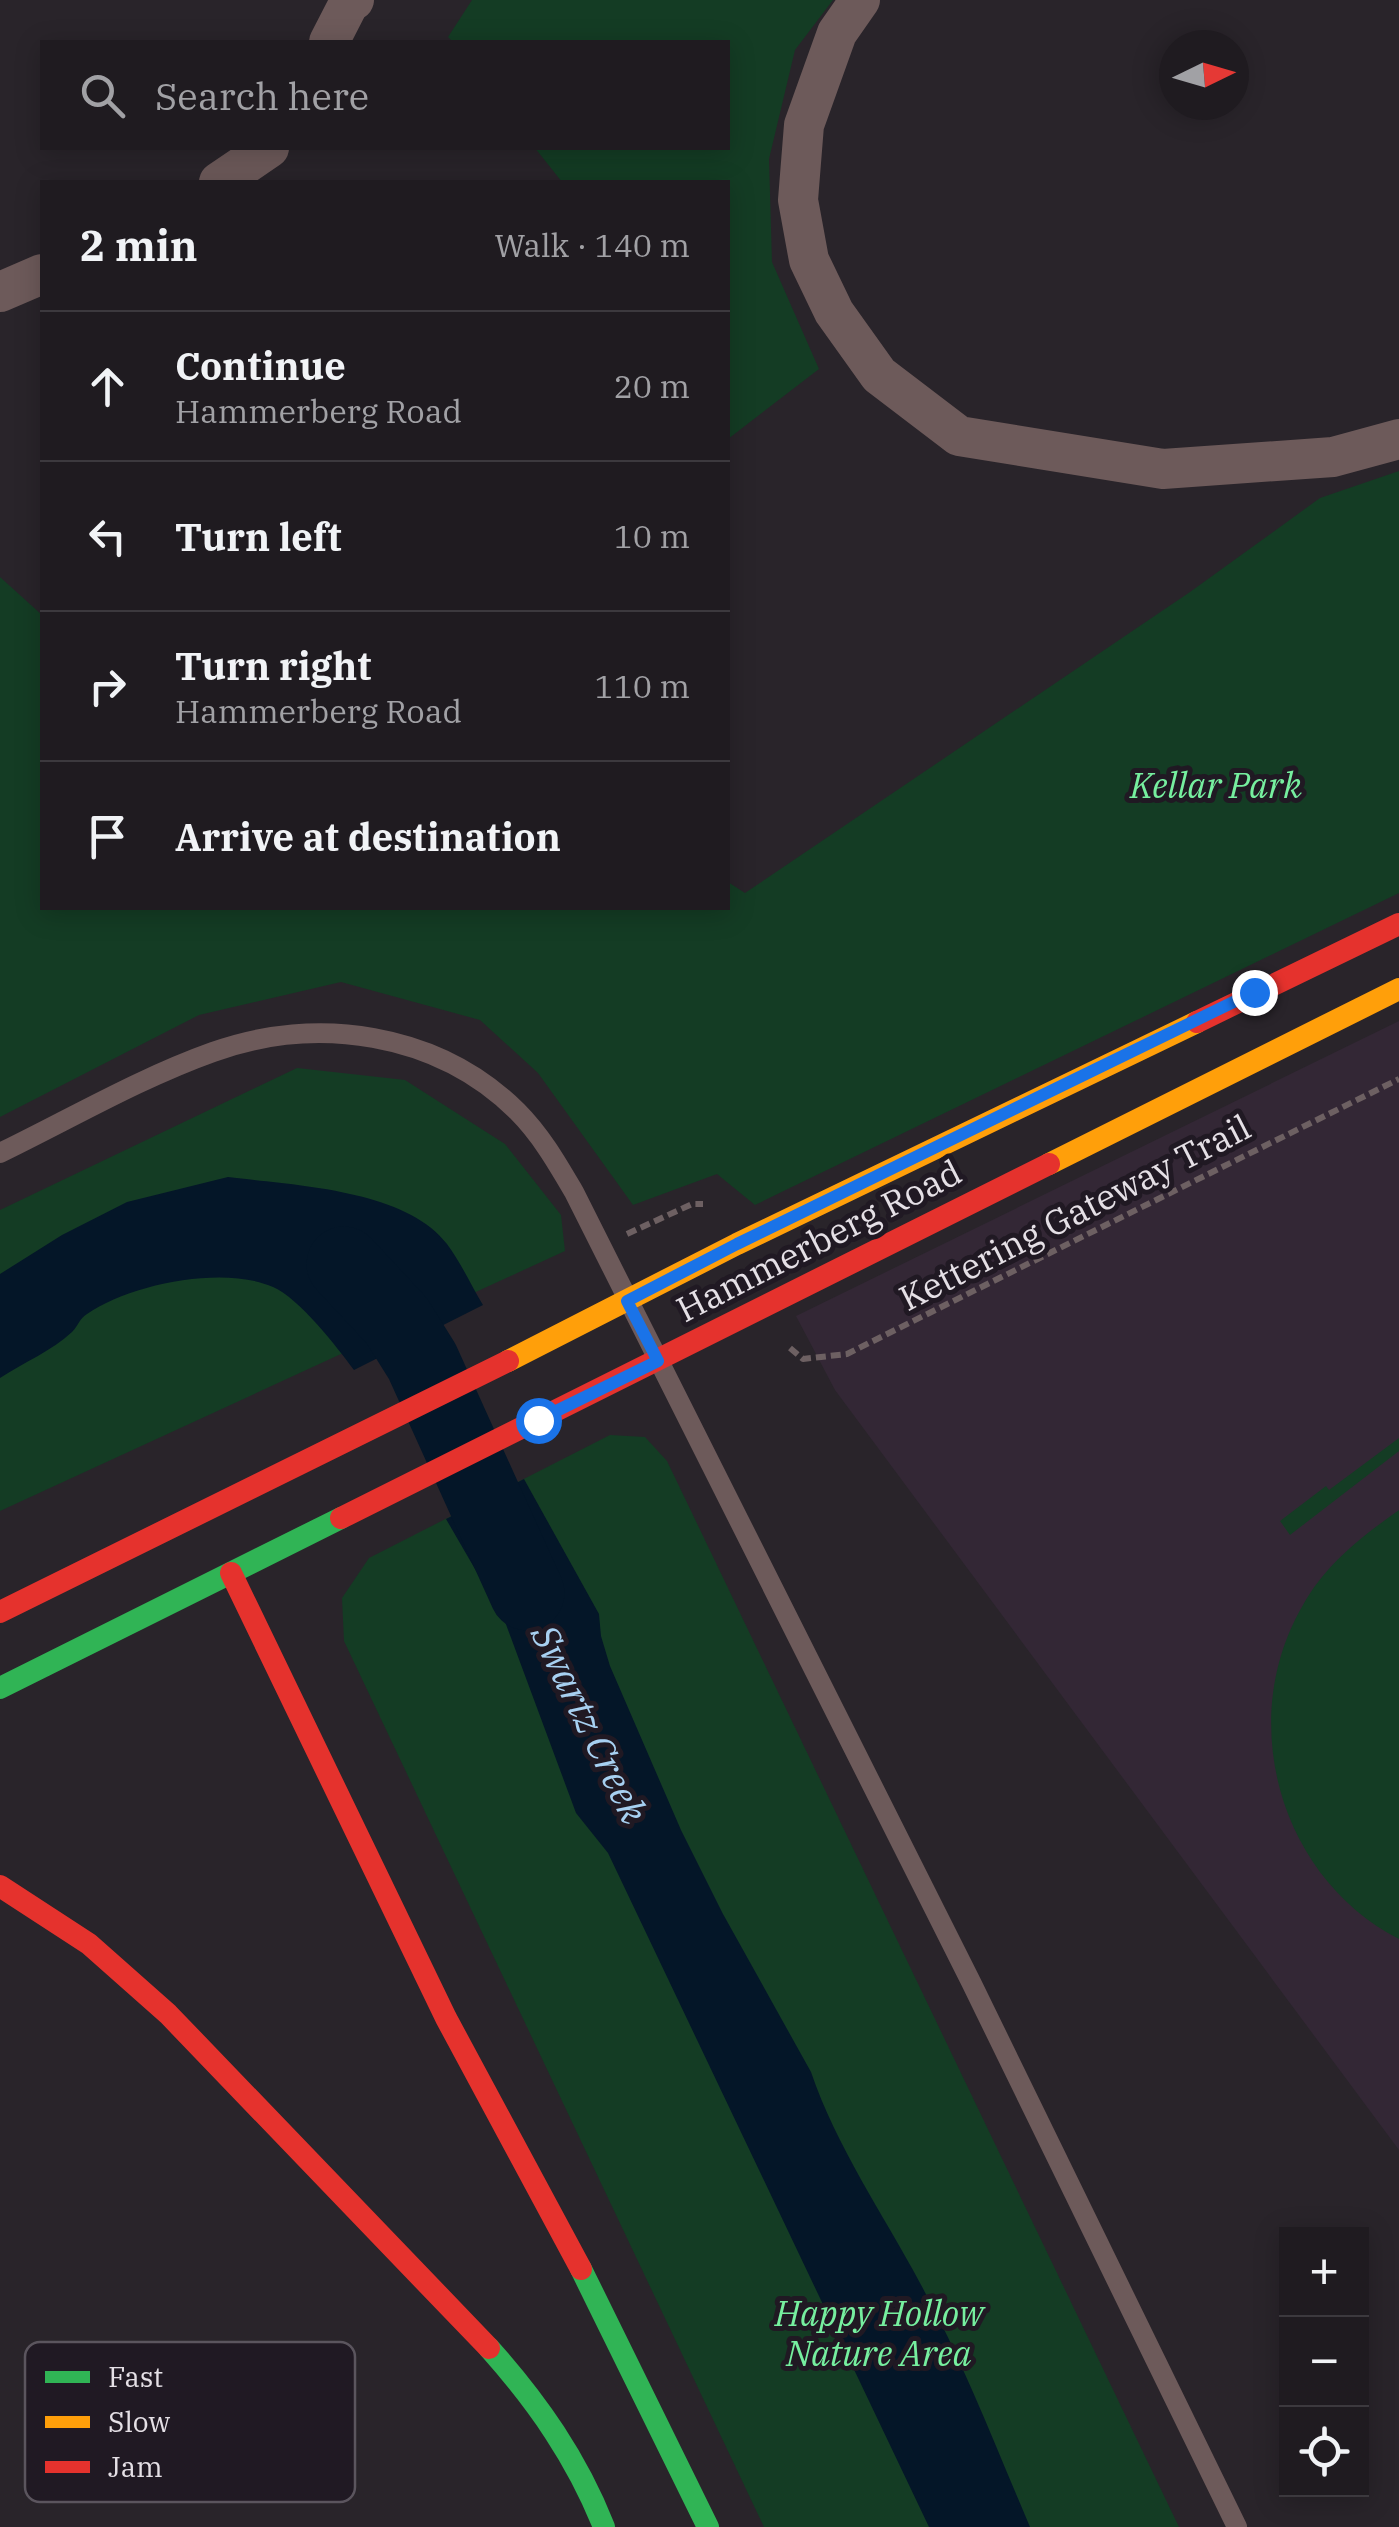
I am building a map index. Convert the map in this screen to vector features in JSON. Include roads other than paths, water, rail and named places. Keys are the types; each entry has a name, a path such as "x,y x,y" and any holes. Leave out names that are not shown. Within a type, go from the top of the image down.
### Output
{"main road":[{"name":"Hammerberg Road","path":"0,1612 346,1443 737,1244 1399,924"},
{"name":"Hammerberg Road","path":"0,1688 223,1565 378,1500 1399,989"},
{"path":"142,1541 182,1545"},
{"path":"223,1565 446,2018 570,2248 708,2527"},
{"path":"0,1886 73,1929 144,1991 488,2345 563,2438 593,2494 604,2527"}],"street":[{"path":"331,40 354,0"},
{"path":"860,0 838,33 804,125 798,200 809,260 834,312 879,376 959,436 1163,469 1333,458 1399,440"},
{"path":"222,180 265,150"},
{"path":"0,292 40,275"}],"lane":[{"path":"0,1153 213,1052 255,1039 300,1032 349,1032 397,1042 476,1078 516,1110 547,1146 601,1246 980,2000 1238,2527"}],"water":[{"path":"228,1177 346,1193 404,1211 447,1244 483,1305 354,1370 306,1312 273,1287 229,1278 178,1281 105,1303 85,1316 56,1345 0,1378 0,1274 62,1235 127,1202"},
{"path":"524,1479 599,1614 610,1666 681,1830 811,2072 847,2153 936,2313 1030,2527 929,2527 608,1853 576,1813 504,1619 446,1519"}],"waterway":[{"name":"Swartz Creek","path":"344,1264 397,1321 422,1361 527,1593"}],"park label":[{"name":"Kellar Park","path":"1216,786"},
{"name":"Happy Hollow Nature Area","path":"879,2334"}]}
